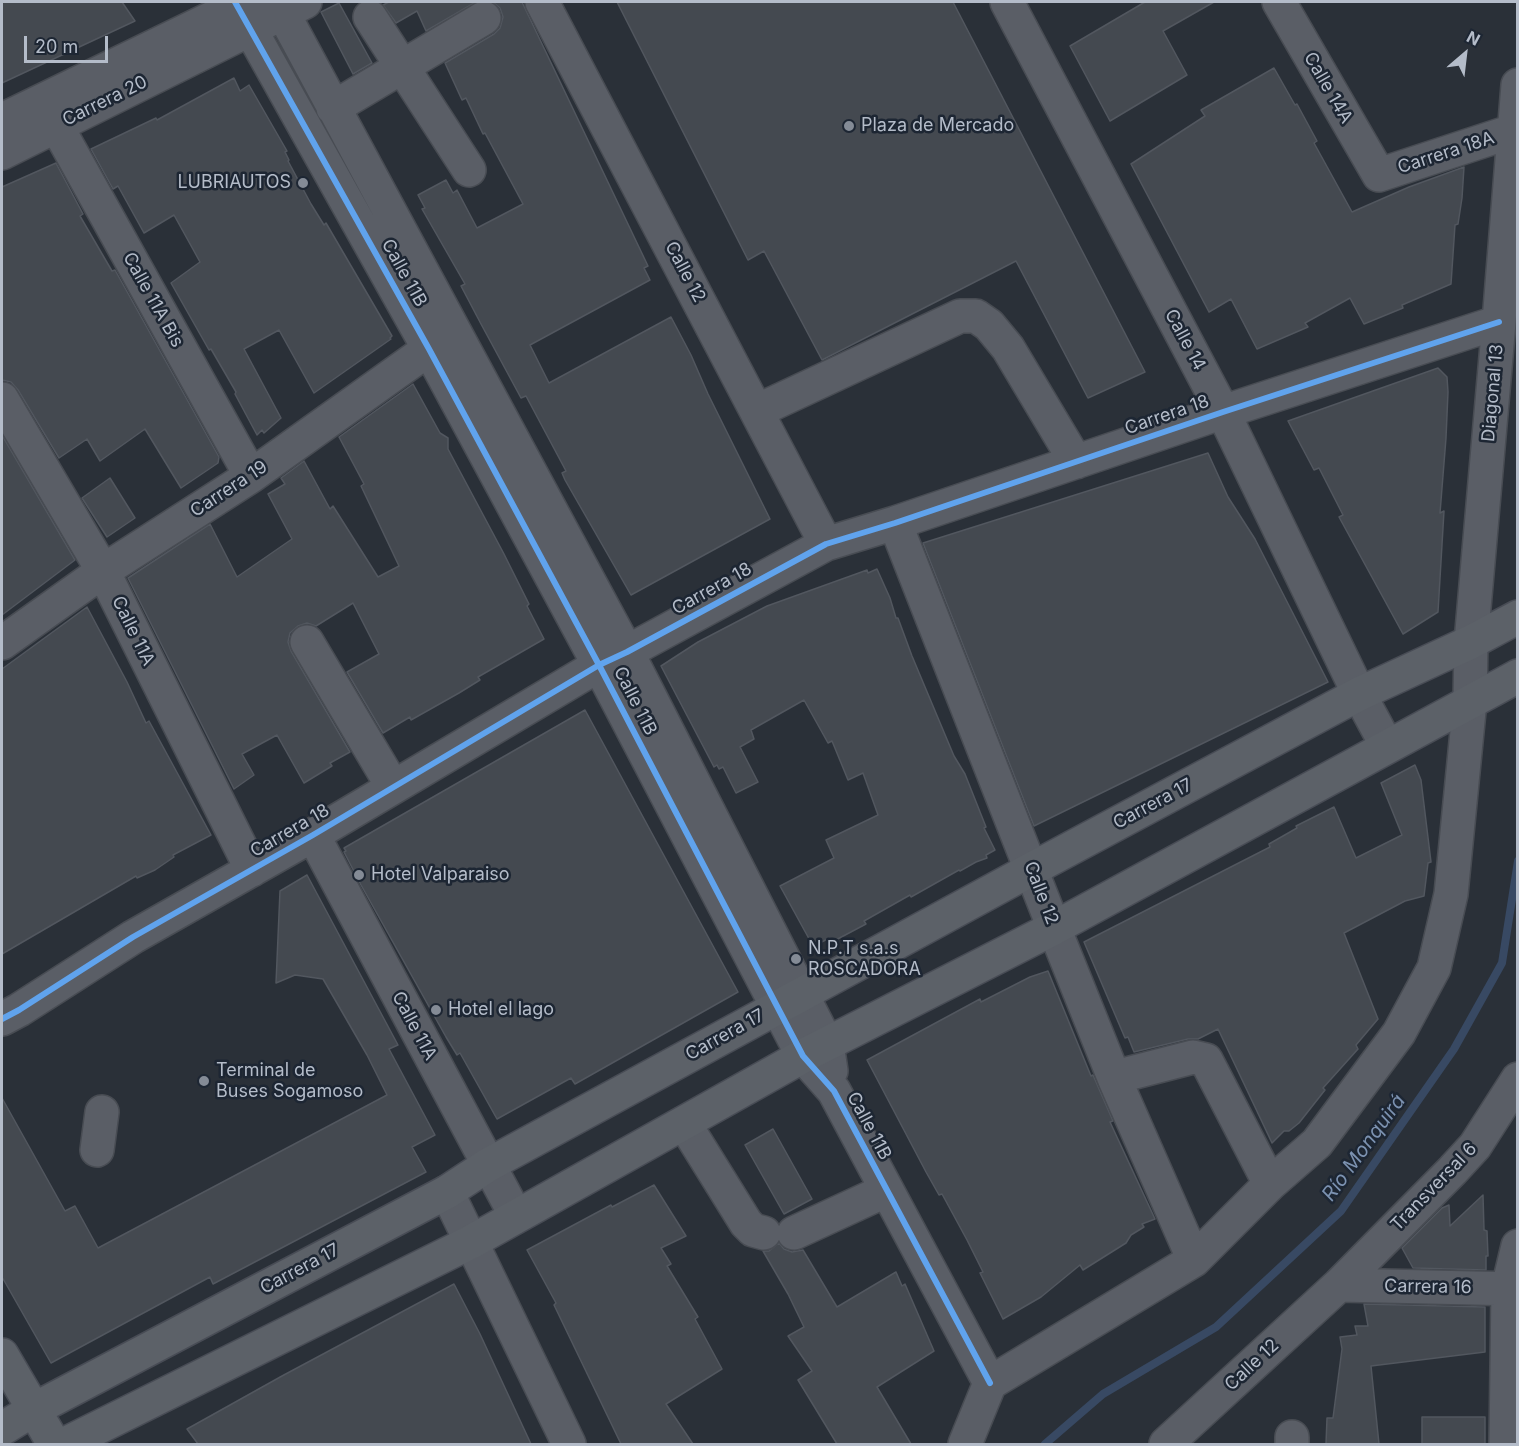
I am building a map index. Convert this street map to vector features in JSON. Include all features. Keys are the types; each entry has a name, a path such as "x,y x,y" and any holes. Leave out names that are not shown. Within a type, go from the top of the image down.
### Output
{"main road":[{"name":"Carrera 17","path":"2,1429 33,1410 447,1192 488,1165 1359,693 1494,629"},
{"path":"65,1444 471,1242 815,1050 1054,928 1518,676"},
{"path":"2,1355 54,1444"}],"street":[{"name":"Calle 12","path":"542,2 826,544"},
{"name":"Calle 14","path":"1007,2 1223,412 1387,746"},
{"name":"Calle 14A","path":"1279,2 1379,175"},
{"path":"1306,51 1309,2"},
{"name":"Carrera 20","path":"2,120 242,10 288,5"},
{"name":"Calle 11B","path":"288,5 333,108 443,343"},
{"name":"Carrera 20","path":"2,153 56,125 242,10"},
{"name":"Calle 11B","path":"242,10 443,343 613,658 790,1000 834,1091 990,1383"},
{"path":"370,17 469,170"},
{"path":"333,108 484,18"},
{"name":"Diagonal 13","path":"1479,696 1494,629 1499,322 1518,85"},
{"name":"Calle 11A Bis","path":"56,125 251,476"},
{"name":"Carrera 18A","path":"1379,175 1513,131"},
{"path":"757,411 960,316 976,316 989,325 1008,348 1076,462"},
{"name":"Carrera 18","path":"2,1019 134,937 314,835 613,658 826,544 895,524 1223,412 1499,322"},
{"name":"Carrera 19","path":"2,644 103,571 251,476 443,343"},
{"name":"Calle 11A","path":"2,399 103,571 252,870"},
{"name":"Calle 12","path":"895,524 1115,1080 1194,1260"},
{"path":"307,642 393,787"},
{"path":"965,1444 990,1383 1194,1260 1270,1185 1317,1143 1399,1033 1434,968 1451,894 1479,696"},
{"name":"Calle 11A","path":"314,835 516,1216"},
{"path":"1115,1080 1127,1074 1193,1057 1206,1060 1270,1185"},
{"name":"Transversal 6","path":"1339,1285 1475,1146 1518,1079"},
{"path":"97,1150 102,1112"},
{"path":"684,1123 746,1223 753,1230 779,1233 887,1190"},
{"path":"447,1192 569,1444"},
{"path":"1506,1444 1513,1288 1518,1246"},
{"name":"Calle 12","path":"1166,1444 1339,1285"},
{"name":"Carrera 16","path":"1339,1285 1513,1288"}],"building":[{"path":"2,2 122,2 135,21 2,83"},
{"path":"389,2 476,2 426,31 417,11 396,23 383,5"},
{"path":"493,2 522,2 648,266 644,268 650,280 530,345 549,383 671,317 770,519 631,595 565,480 562,473 566,471 526,396 521,398 481,324 461,286 465,284 422,209 425,208 418,195 446,180 453,193 457,190 477,228 523,204 485,133 483,134 466,98 462,100 445,63 494,34 500,28 503,17 500,8"},
{"name":"Plaza de Mercado","path":"617,2 953,2 1145,372 1088,398 1016,261 822,360 764,251 748,260"},
{"path":"1145,2 1214,2 1163,31 1187,75 1110,121 1070,46"},
{"path":"339,3 372,63 353,74 321,12"},
{"path":"1274,68 1295,105 1297,104 1317,141 1314,143 1352,212 1409,187 1464,167 1458,224 1455,225 1451,284 1364,324 1350,298 1305,323 1308,327 1257,349 1231,299 1209,312 1131,164 1205,116 1201,110"},
{"path":"234,78 240,91 249,85 287,151 285,152 288,161 311,204 324,225 326,223 392,336 391,339 314,393 279,330 244,349 281,418 264,433 262,430 257,435 236,392 171,283 200,262 174,215 144,233 118,186 113,189 91,149 156,118 157,120"},
{"path":"56,163 83,214 80,216 112,271 115,270 219,457 218,463 181,488 145,429 100,461 87,439 59,458 18,390 11,382 2,380 2,187"},
{"path":"1438,368 1447,377 1448,392 1440,513 1444,511 1438,612 1403,634 1339,517 1343,515 1319,468 1314,470 1288,421"},
{"path":"413,384 440,433 448,438 448,449 504,554 544,639 478,677 480,680 459,693 383,733 347,672 379,654 353,603 316,626 307,623 298,626 290,633 288,642 291,651 350,752 330,763 332,766 304,783 277,735 242,754 254,775 234,789 128,578 210,524 237,577 292,539 268,494 285,484 281,478 304,461 330,509 333,506 378,577 399,566 361,486 364,484 339,437"},
{"path":"2,435 75,560 2,615"},
{"path":"1208,453 1228,497 1255,539 1328,682 1034,826 923,543"},
{"path":"110,478 135,518 107,537 82,498"},
{"path":"877,569 995,850 986,855 987,858 959,870 911,897 910,895 864,921 866,924 832,942 830,938 813,946 780,886 834,858 826,840 878,815 863,773 848,780 832,741 828,743 804,700 751,730 754,739 740,747 758,782 736,793 723,767 719,769 717,765 714,767 661,666 698,642 767,606 867,570 868,573"},
{"path":"87,607 146,723 149,721 211,835 173,855 174,857 155,870 137,878 136,876 2,954 2,669"},
{"path":"585,710 738,992 575,1084 571,1078 497,1119 460,1053 457,1055 446,1037 361,885 344,848"},
{"path":"1415,765 1421,780 1431,862 1428,863 1424,896 1405,901 1344,933 1378,1019 1356,1045 1358,1049 1323,1088 1325,1090 1299,1123 1289,1131 1284,1131 1272,1143 1218,1029 1198,1039 1188,1039 1134,1052 1128,1037 1125,1038 1084,942 1270,847 1269,844 1297,828 1296,826 1334,807 1356,858 1402,835 1381,783"},
{"path":"307,875 398,1045 389,1049 435,1135 412,1147 426,1172 213,1284 210,1277 51,1363 2,1277 2,1098 65,1211 75,1206 98,1248 387,1095 367,1055 323,979 295,975 276,983 280,891"},
{"path":"1048,971 1091,1076 1093,1075 1113,1121 1110,1122 1155,1219 1142,1224 1144,1227 1131,1235 1126,1243 1083,1270 1080,1265 1041,1297 1003,1319 980,1273 983,1272 967,1240 942,1194 939,1195 926,1172 867,1060 980,999 981,1002 1030,977"},
{"path":"773,1129 812,1199 784,1214 745,1145"},
{"path":"654,1185 686,1236 661,1248 671,1264 667,1266 698,1317 695,1319 722,1369 666,1404 693,1444 621,1444 554,1305 556,1303 527,1250"},
{"path":"1483,1195 1484,1230 1487,1231 1488,1256 1486,1256 1486,1270 1413,1268 1402,1248 1442,1208 1449,1205 1450,1226"},
{"path":"779,1243 784,1249 792,1252 803,1250 837,1307 896,1272 902,1286 905,1284 934,1351 877,1387 911,1444 837,1444 798,1380 812,1371 788,1336 804,1327 763,1251 769,1251"},
{"path":"454,1284 531,1444 198,1444 187,1429 282,1376"},
{"path":"1364,1304 1485,1307 1485,1352 1371,1366 1379,1444 1326,1444 1327,1418 1333,1418 1342,1349 1340,1337 1357,1335 1355,1326 1368,1326"},
{"path":"1422,1417 1485,1417 1485,1444 1422,1444"}],"waterway":[{"name":"Río Monquirá","path":"1045,1444 1103,1394 1216,1327 1341,1211 1454,1049 1502,963 1518,861"}],"cycle path":[{"path":"235,2 429,349 599,665 803,1056 834,1091 990,1383"},
{"path":"2,1019 133,937 313,835 599,665 826,544 1499,322"}],"place":[{"name":"Plaza de Mercado","path":"849,126"},
{"name":"LUBRIAUTOS","path":"303,183"},
{"name":"Hotel Valparaiso","path":"359,875"},
{"name":"N.P.T s.a.s ROSCADORA","path":"796,959"},
{"name":"Hotel el lago","path":"436,1010"},
{"name":"Terminal de Buses Sogamoso","path":"204,1081"}]}
